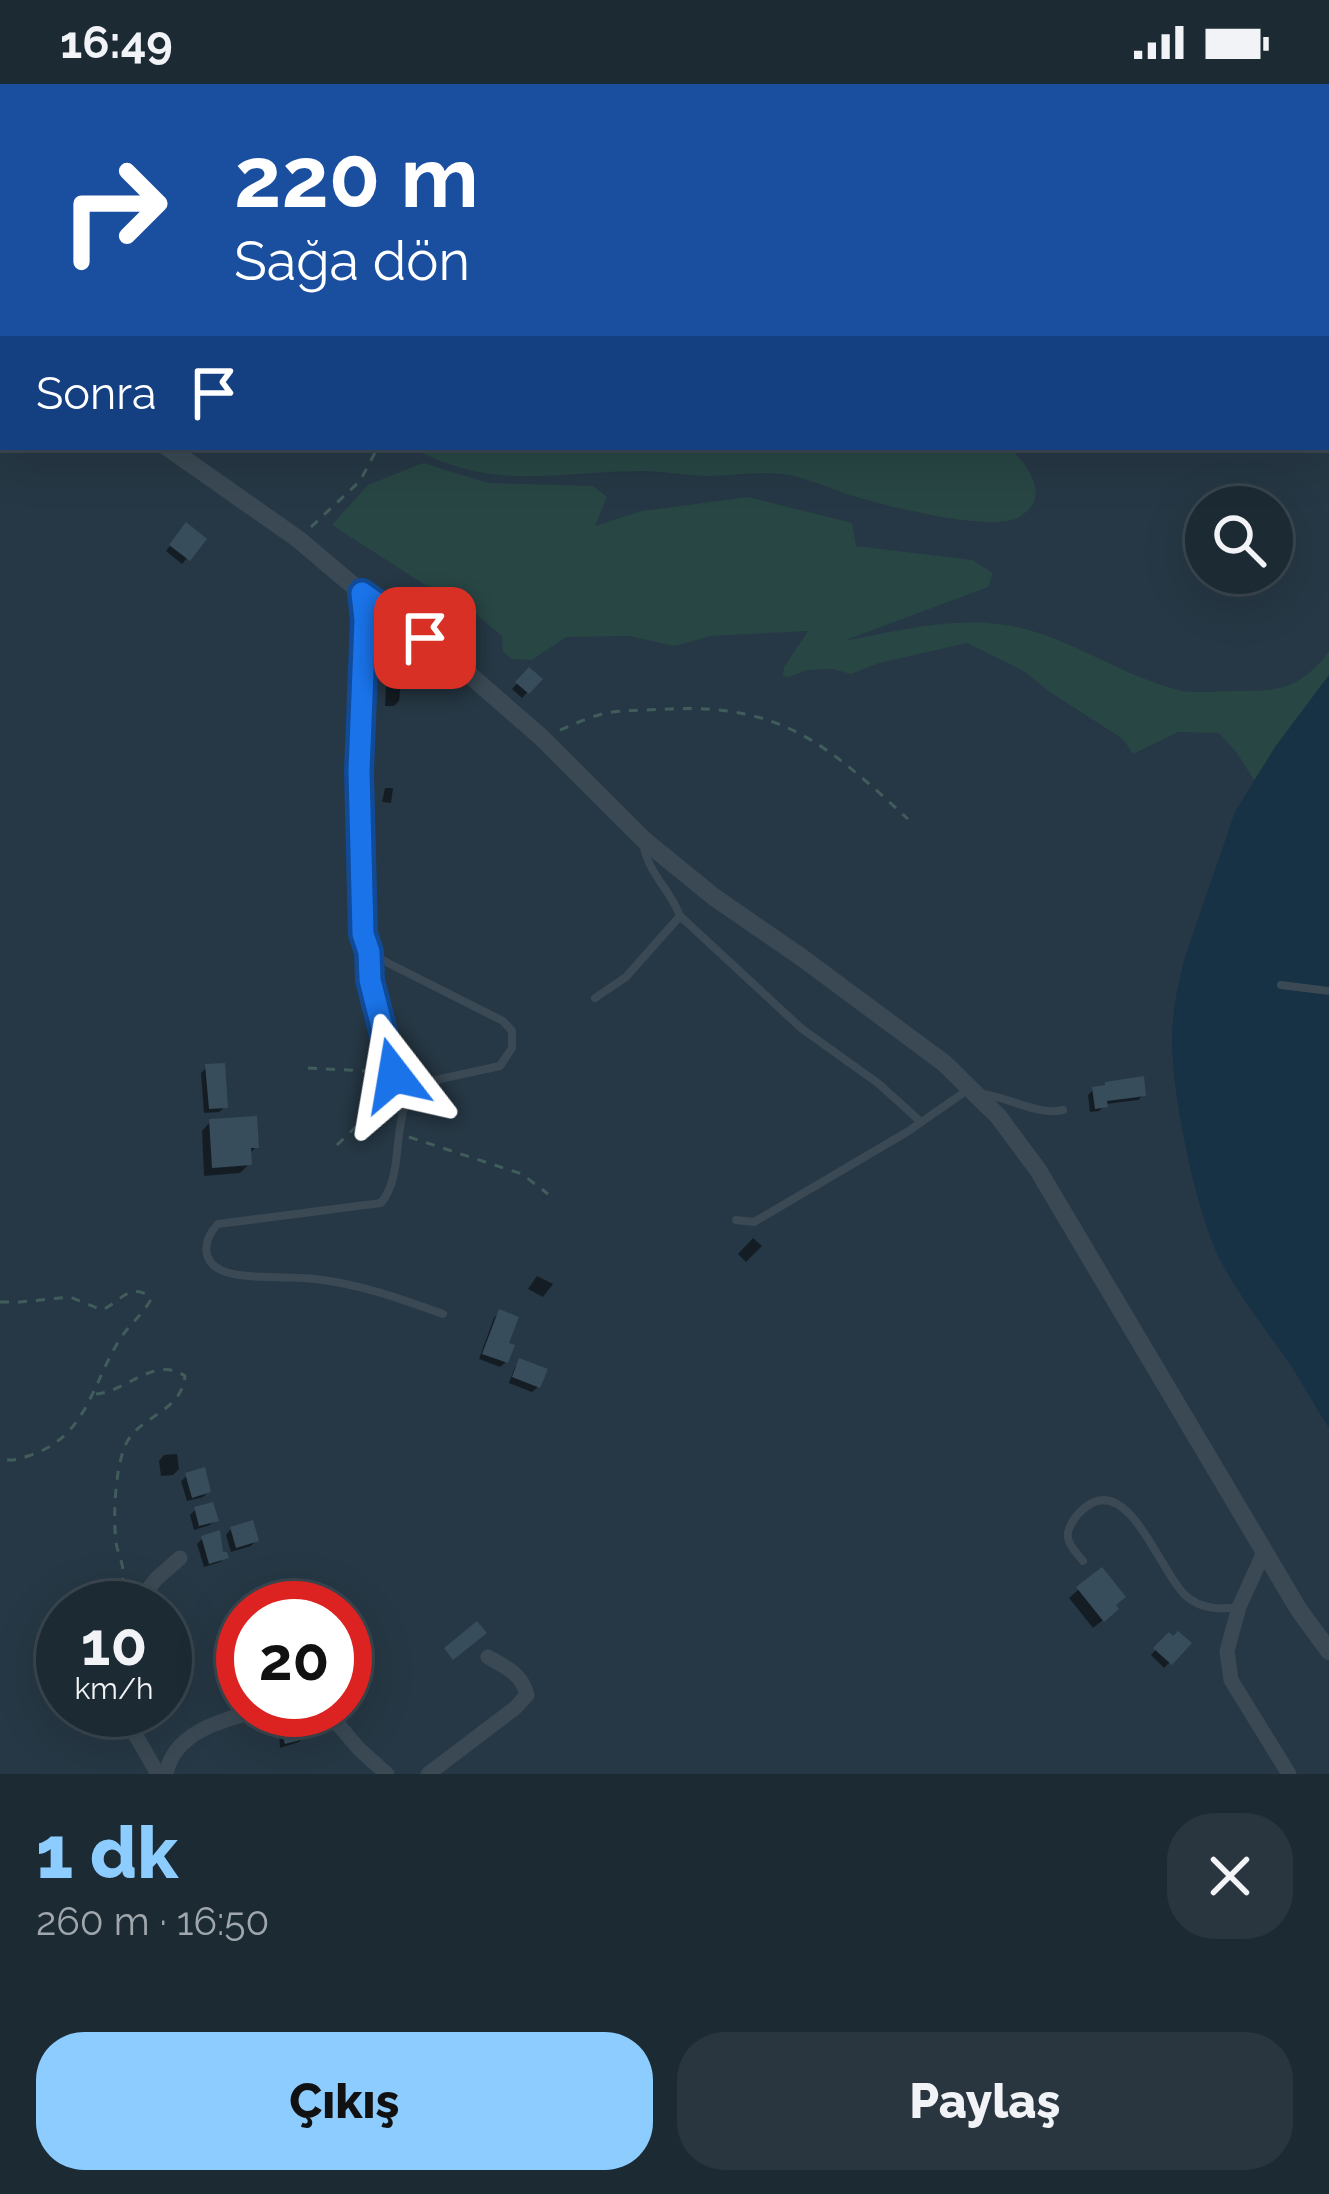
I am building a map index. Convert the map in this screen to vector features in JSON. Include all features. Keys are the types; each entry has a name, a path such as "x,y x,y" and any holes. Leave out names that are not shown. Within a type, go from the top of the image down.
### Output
{"street":[{"path":"170,450 298,538 362,593 425,638 541,737 644,840 714,897 944,1063 998,1116 1038,1170 1299,1610 1329,1651"},
{"path":"1264,1552 1227,1651 1231,1680 1289,1774"},
{"path":"154,1581 180,1558"},
{"path":"428,1774 527,1695 524,1681 488,1657"},
{"path":"162,1774 180,1744 216,1722"},
{"path":"138,1737 162,1774"},
{"path":"349,1737 387,1774"}],"lane":[{"path":"362,593 363,934 394,1075 407,1097"},
{"path":"644,840 649,866 680,916 801,1028 879,1084 921,1122"},
{"path":"596,998 626,977 680,916"},
{"path":"369,952 503,1021 512,1031 512,1048 500,1066 422,1083 407,1097 391,1184 381,1203 218,1224 206,1242 206,1255 230,1274 353,1285 443,1314"},
{"path":"1281,985 1329,991"},
{"path":"736,1220 754,1222 973,1091 1052,1113 1063,1110"},
{"path":"1082,1561 1068,1542 1067,1532 1088,1504 1105,1499 1118,1503 1133,1519 1185,1595 1220,1610 1240,1607"}],"path":[{"path":"298,538 360,481 376,450"},
{"path":"541,737 611,712 707,708 740,712 809,736 908,819"},
{"path":"308,1068 366,1071 390,1094 407,1097"},
{"path":"337,1145 390,1094"},
{"path":"401,1134 522,1174 548,1194"},
{"path":"0,1302 70,1297 102,1310 134,1291 150,1298 119,1340 93,1394 62,1440 12,1461 0,1459"},
{"path":"93,1394 110,1393 149,1372 176,1370 185,1376 174,1403 134,1432 125,1445 115,1519 121,1581"}],"green space":[{"path":"417,450 1012,450 1036,490 1030,508 1021,516 1008,521 967,521 895,507 781,474 498,475"},
{"path":"423,463 488,483 593,486 607,497 595,526 642,511 748,497 852,523 856,546 972,560 993,573 988,587 843,641 940,624 998,624 1043,635 1185,691 1287,686 1308,674 1329,652 1329,675 1254,780 1219,733 1178,732 1133,754 1123,739 1022,670 967,643 851,674 806,670 789,677 783,676 784,667 808,631 710,636 675,646 629,636 566,637 532,660 512,659 503,652 502,636 449,592 425,585 332,525 368,485"}],"water":[{"path":"1329,675 1329,1428 1237,1289 1213,1243 1187,1155 1172,1039 1185,957 1235,812 1275,747"}],"building":[{"path":"186,522 207,539 190,561 169,545"},
{"path":"529,667 543,679 529,694 515,682"},
{"path":"225,1063 228,1108 209,1109 205,1064"},
{"path":"1144,1076 1146,1096 1107,1101 1108,1107 1095,1109 1092,1087"},
{"path":"257,1116 259,1148 251,1148 252,1165 212,1168 209,1119"},
{"path":"499,1309 519,1317 509,1343 515,1345 508,1363 482,1354"},
{"path":"519,1358 548,1369 540,1388 512,1377"},
{"path":"205,1467 211,1492 192,1498 185,1473"},
{"path":"213,1502 219,1521 199,1526 194,1507"},
{"path":"253,1520 259,1541 236,1548 230,1527"},
{"path":"220,1530 223,1552 229,1558 209,1564 201,1536"},
{"path":"1102,1567 1126,1597 1104,1622 1076,1587"},
{"path":"477,1621 487,1633 453,1660 444,1648"},
{"path":"1178,1631 1192,1643 1172,1665 1153,1648 1169,1632 1173,1636"},
{"path":"283,1737 308,1738 285,1744"}],"route":[{"path":"394,1075 363,934 362,593 425,638"}]}
